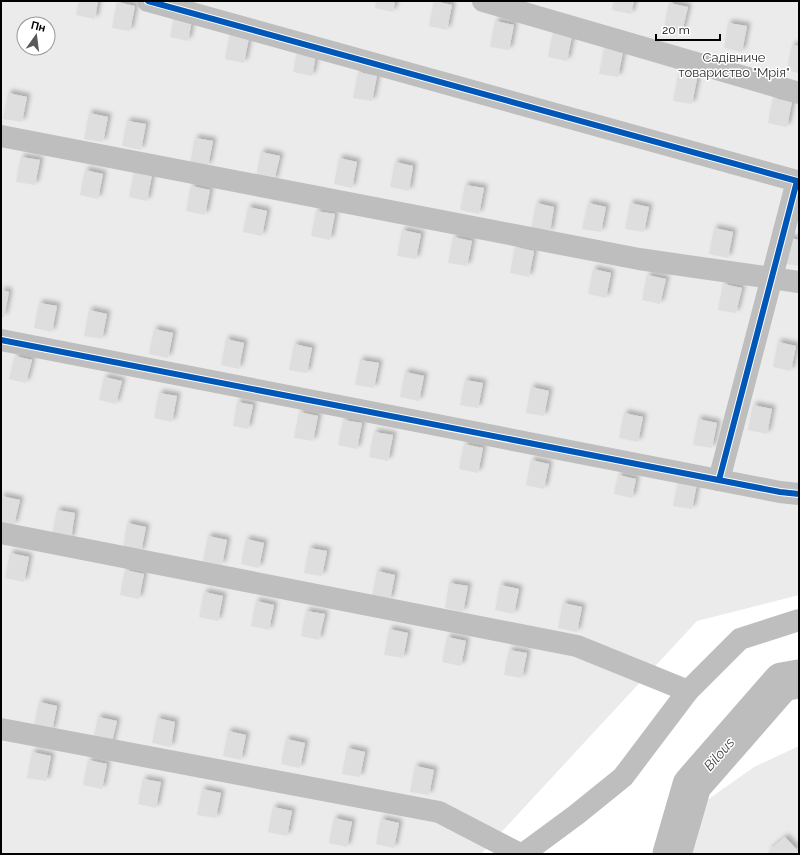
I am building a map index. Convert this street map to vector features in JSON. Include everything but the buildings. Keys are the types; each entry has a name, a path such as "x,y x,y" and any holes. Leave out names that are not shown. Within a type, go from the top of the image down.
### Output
{"street":[{"path":"148,1 797,180 719,480"},
{"path":"483,1 799,93"},
{"path":"1,136 639,259 799,282"},
{"path":"1,340 719,480 799,494"},
{"path":"1,533 578,646 688,691"},
{"path":"1,729 438,812 521,854 576,815 623,777 688,691 740,639 799,620"}],"green space":[{"name":"Садівниче товариство \"Мрія\"","path":"1,1 799,1 799,595 697,621 481,854 1,854"},
{"path":"799,746 799,854 652,854 682,818 754,767"}],"waterway":[{"name":"Bilous","path":"672,854 692,785 782,682 799,679"}],"cycle path":[{"path":"148,1 797,181 719,480"},
{"path":"1,340 780,492 799,494"}]}
